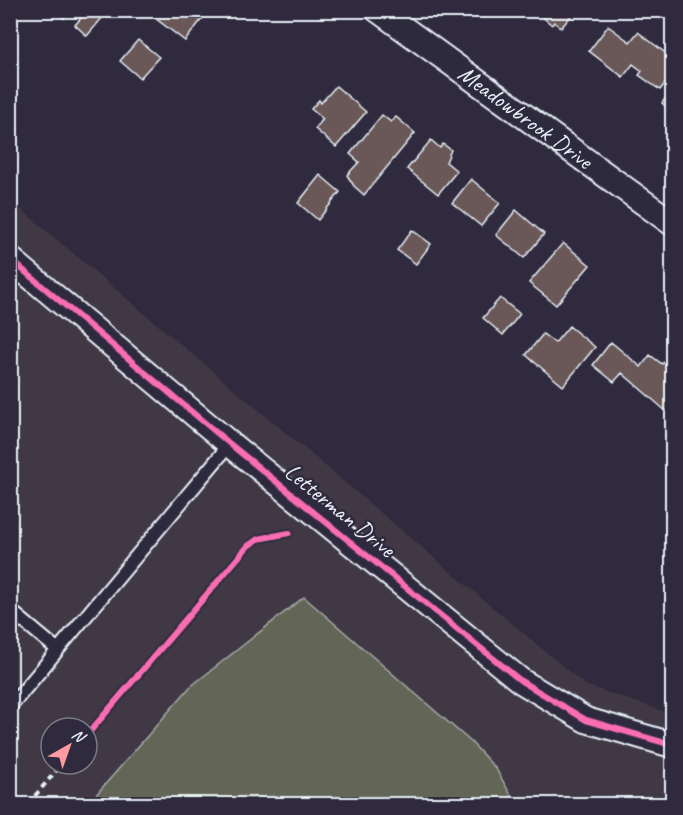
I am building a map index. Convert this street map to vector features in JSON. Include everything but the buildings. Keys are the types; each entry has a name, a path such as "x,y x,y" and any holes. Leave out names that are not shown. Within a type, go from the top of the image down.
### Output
{"street":[{"name":"Meadowbrook Drive","path":"378,10 672,223"},
{"name":"Letterman Drive","path":"10,259 230,444 521,681 586,720 672,745"}],"lane":[{"path":"10,707 230,444"},
{"path":"10,610 58,650"}],"path":[{"path":"99,721 249,546 258,539 289,533"},
{"path":"28,804 52,776"}],"shaded area":[{"path":"10,200 585,685 672,714 672,804 11,804"}],"green space":[{"path":"304,597 471,742 496,769 516,804 88,804 190,687"}],"cycle path":[{"path":"10,259 230,444 521,681 586,720 672,745"},
{"path":"99,721 248,546 258,539 289,533"}]}
